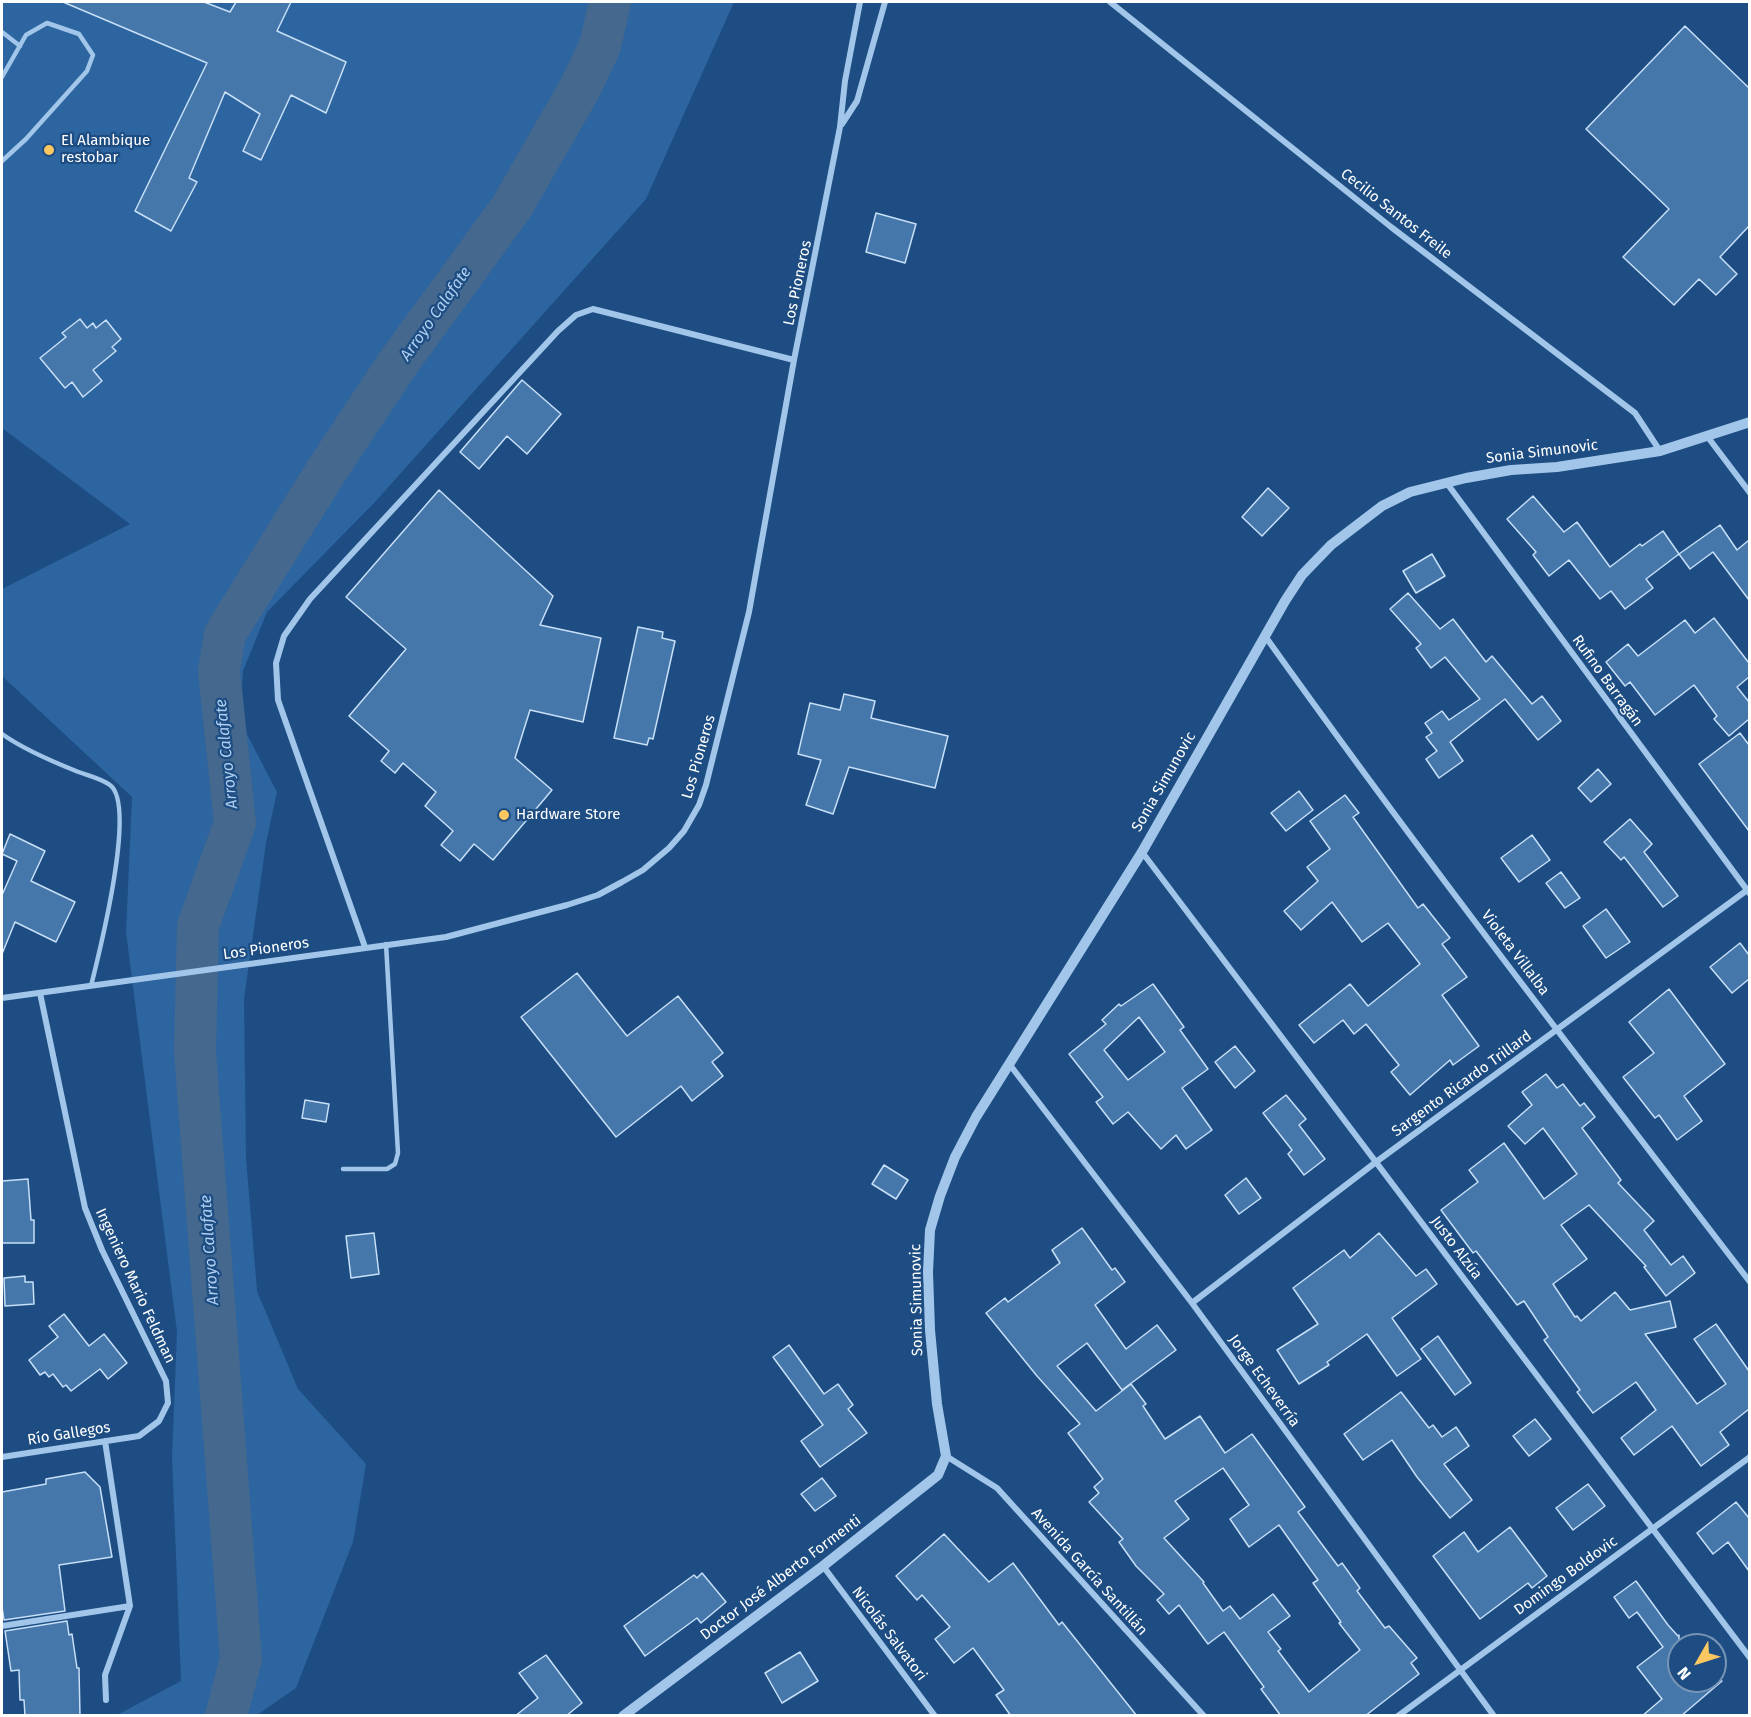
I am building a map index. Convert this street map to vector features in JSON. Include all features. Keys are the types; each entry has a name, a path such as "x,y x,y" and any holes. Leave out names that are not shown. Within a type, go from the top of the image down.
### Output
{"street":[{"name":"Los Pioneros","path":"2,998 446,937 598,895 643,870 669,848 684,831 699,805 706,785 749,612 794,360 840,127 845,81 860,2"},
{"name":"Los Pioneros","path":"840,127 857,101 885,2"},
{"name":"Cecilio Santos Freile","path":"1110,2 1390,226 1635,412 1660,451"},
{"path":"365,947 278,700 276,663 284,636 310,599 558,331 576,315 593,309 794,360"},
{"name":"Sonia Simunovic","path":"946,1456 930,1330 928,1272 930,1230 955,1157 976,1117 1142,852 1302,575 1331,545 1382,506 1410,492 1446,482 1510,471 1557,467 1660,451 1749,422"},
{"path":"1707,436 1749,493"},
{"name":"Rufino Barragán","path":"1446,482 1749,890"},
{"name":"Violeta Villalba","path":"1265,636 1313,704 1749,1282"},
{"name":"Justo Alzúa","path":"1142,852 1749,1658"},
{"name":"Sargento Ricardo Trillard","path":"1192,1302 1376,1162 1749,890"},
{"name":"Ingeniero Mario Feldman","path":"40,993 85,1208 102,1250 165,1381 168,1403 159,1421 139,1436"},
{"name":"Jorge Echeverría","path":"1010,1065 1192,1302 1494,1716"},
{"name":"Río Gallegos","path":"2,1457 139,1436"},
{"path":"105,1441 130,1606 105,1675 106,1700"},
{"name":"Doctor José Alberto Formenti","path":"624,1715 823,1566 938,1475 946,1456"},
{"name":"Avenida García Santillán","path":"946,1456 997,1488 1204,1716"},
{"name":"Domingo Boldovic","path":"1398,1716 1749,1457"},
{"name":"Nicolás Salvatori","path":"823,1566 935,1716"},
{"path":"2,1626 130,1606"}],"lane":[{"path":"2,77 26,35 48,23 79,34 93,55 87,71 26,139 2,161"},
{"path":"2,32 20,46"},
{"path":"2,734 52,760 111,785 118,798 121,818 109,911 91,986"},
{"path":"343,1169 387,1169 394,1164 398,1153 386,944"}],"shaded area":[{"path":"2,2 734,2 646,199 375,502 267,612 243,671 240,721 277,792 266,843 244,999 246,1158 257,1291 298,1389 366,1464 353,1542 296,1688 257,1715 117,1715 181,1681 172,1457 177,1332 126,932 132,797 2,676 2,589 130,524 2,428"}],"building":[{"path":"63,2 204,2 230,12 236,2 291,2 277,31 346,62 326,113 291,95 261,160 243,151 260,114 225,92 189,178 197,182 171,231 135,211 207,63"},
{"path":"1685,26 1749,88 1749,226 1720,257 1737,274 1716,295 1699,279 1674,305 1623,257 1669,209 1586,129"},
{"path":"876,213 916,224 905,263 866,252"},
{"path":"80,319 87,328 93,323 96,328 106,320 121,339 112,347 116,351 93,370 102,381 83,397 72,382 65,388 40,358 66,337 62,333"},
{"path":"522,380 561,414 527,454 507,436 479,469 460,452"},
{"path":"1268,488 1289,508 1262,536 1242,517"},
{"path":"439,490 553,596 540,625 601,638 583,722 530,710 515,758 552,790 493,860 474,844 460,861 441,845 453,831 425,806 436,792 403,763 395,773 381,761 389,751 349,716 406,649 346,597"},
{"path":"1533,496 1564,532 1577,522 1610,567 1640,544 1642,546 1663,531 1679,554 1646,579 1653,588 1625,609 1611,591 1600,599 1569,560 1549,576 1533,555 1536,552 1507,519"},
{"path":"1720,525 1737,550 1749,540 1749,600 1713,552 1690,569 1679,554"},
{"path":"1432,554 1445,576 1416,593 1403,571"},
{"path":"1408,593 1440,629 1453,619 1486,662 1492,656 1532,704 1542,696 1561,721 1538,740 1505,699 1450,742 1463,761 1439,778 1426,759 1437,751 1426,737 1432,733 1425,723 1442,711 1449,720 1480,699 1445,657 1431,668 1416,648 1421,644 1390,609"},
{"path":"1714,618 1749,663 1749,677 1737,687 1749,702 1749,719 1729,736 1714,719 1717,716 1694,685 1655,715 1630,682 1625,686 1606,662 1628,644 1638,656 1685,620 1695,633"},
{"path":"638,627 663,632 662,638 675,641 653,739 649,738 647,745 614,738"},
{"path":"844,694 875,701 871,718 948,736 935,788 849,767 833,814 806,805 821,760 798,754 810,703 840,710"},
{"path":"1740,733 1749,745 1749,831 1699,764"},
{"path":"1598,769 1611,784 1591,802 1578,788"},
{"path":"1299,791 1313,810 1286,831 1271,813"},
{"path":"1345,795 1359,813 1353,817 1418,908 1423,904 1450,938 1442,944 1467,977 1442,995 1479,1046 1453,1065 1450,1060 1410,1095 1391,1072 1399,1065 1366,1024 1354,1034 1343,1020 1314,1043 1299,1025 1350,984 1368,1006 1420,964 1388,923 1362,942 1332,902 1301,930 1284,911 1318,881 1307,867 1330,849 1310,821"},
{"path":"1630,819 1652,844 1644,852 1678,896 1663,907 1624,857 1621,860 1604,842"},
{"path":"10,834 45,851 31,881 75,902 56,942 15,922 2,954 2,895 17,861 2,854"},
{"path":"1532,835 1550,860 1519,882 1501,858"},
{"path":"1561,872 1580,898 1565,908 1546,883"},
{"path":"1606,909 1630,942 1606,958 1583,926"},
{"path":"1740,943 1749,955 1749,979 1732,993 1710,967"},
{"path":"577,973 627,1036 678,996 723,1053 712,1062 723,1076 692,1101 681,1086 616,1137 521,1017"},
{"path":"1153,984 1184,1027 1180,1030 1208,1069 1182,1088 1212,1130 1186,1149 1176,1135 1161,1149 1128,1112 1113,1124 1096,1102 1103,1097 1069,1054 1106,1024 1102,1020 1119,1004 1121,1006","holes":["1139,1017 1165,1052 1128,1080 1104,1050"]},
{"path":"1669,989 1725,1064 1684,1096 1702,1121 1677,1140 1659,1115 1655,1118 1623,1077 1654,1053 1629,1022"},
{"path":"1235,1046 1255,1071 1235,1088 1215,1062"},
{"path":"1546,1074 1557,1088 1563,1084 1580,1106 1584,1103 1595,1117 1582,1128 1621,1180 1618,1183 1654,1221 1644,1230 1671,1265 1683,1256 1695,1273 1666,1296 1644,1267 1646,1266 1589,1205 1561,1225 1587,1259 1553,1284 1575,1317 1577,1316 1581,1321 1615,1292 1630,1310 1670,1301 1676,1327 1645,1334 1697,1404 1726,1384 1694,1339 1716,1324 1749,1371 1749,1409 1720,1432 1729,1445 1701,1466 1672,1426 1634,1455 1621,1438 1656,1410 1636,1382 1593,1413 1577,1392 1580,1390 1544,1340 1548,1337 1524,1301 1517,1305 1476,1251 1473,1253 1441,1210 1478,1182 1469,1170 1504,1143 1544,1199 1577,1174 1543,1128 1525,1144 1508,1126 1532,1105 1522,1092"},
{"path":"1286,1095 1306,1119 1299,1125 1325,1159 1304,1175 1288,1154 1292,1150 1263,1113"},
{"path":"305,1100 329,1104 326,1122 302,1118"},
{"path":"884,1165 908,1180 896,1199 872,1184"},
{"path":"1246,1178 1261,1198 1239,1214 1225,1195"},
{"path":"28,1179 31,1220 34,1220 34,1243 2,1243 2,1181"},
{"path":"1082,1228 1112,1270 1115,1268 1125,1282 1095,1305 1126,1349 1157,1325 1176,1350 1122,1390 1087,1343 1057,1366 1096,1411 1131,1384 1146,1404 1143,1406 1165,1439 1200,1416 1225,1453 1252,1434 1305,1507 1298,1512 1338,1566 1342,1563 1360,1588 1357,1591 1385,1628 1389,1626 1417,1658 1411,1663 1419,1674 1365,1716 1281,1716 1261,1689 1264,1687 1224,1632 1208,1644 1179,1605 1169,1614 1157,1600 1164,1594 1136,1566 1119,1542 1123,1539 1089,1502 1099,1493 1094,1487 1103,1479 1068,1433 1080,1424 986,1313 1005,1298 1008,1302 1060,1263 1052,1250","holes":["1223,1468 1249,1505 1230,1519 1249,1547 1279,1525 1318,1580 1313,1583 1360,1650 1309,1692 1278,1651 1281,1649 1268,1632 1290,1616 1273,1594 1240,1619 1230,1606 1223,1611 1204,1582 1164,1538 1189,1519 1175,1501"]},
{"path":"374,1233 379,1274 351,1278 346,1236"},
{"path":"1379,1233 1416,1276 1426,1269 1437,1284 1392,1318 1421,1359 1397,1376 1367,1334 1327,1362 1329,1365 1299,1384 1277,1350 1318,1324 1293,1288 1344,1250 1350,1258"},
{"path":"25,1276 25,1282 33,1282 34,1304 5,1306 4,1278"},
{"path":"64,1314 89,1346 104,1334 127,1363 108,1379 100,1369 71,1391 66,1385 63,1387 53,1374 49,1377 45,1372 40,1375 29,1360 58,1337 49,1326"},
{"path":"1438,1336 1471,1383 1455,1395 1421,1349"},
{"path":"789,1345 824,1394 838,1384 853,1405 848,1409 867,1433 820,1467 801,1441 823,1425 773,1357"},
{"path":"1401,1392 1429,1428 1433,1425 1442,1437 1456,1427 1469,1446 1444,1464 1472,1500 1450,1518 1417,1477 1392,1440 1363,1460 1344,1434"},
{"path":"1535,1419 1551,1439 1529,1456 1513,1436"},
{"path":"85,1472 100,1487 112,1557 59,1565 65,1611 4,1620 2,1492 46,1484 46,1479"},
{"path":"822,1478 836,1496 815,1511 801,1494"},
{"path":"1588,1484 1605,1506 1573,1530 1556,1508"},
{"path":"1736,1502 1749,1518 1749,1571 1728,1542 1713,1554 1697,1533"},
{"path":"1510,1527 1547,1576 1532,1588 1528,1583 1480,1619 1433,1556 1464,1532 1478,1552"},
{"path":"944,1534 989,1582 1013,1563 1059,1625 1062,1622 1137,1716 1011,1716 996,1695 1004,1690 973,1648 954,1663 935,1639 950,1627 922,1595 917,1600 896,1576"},
{"path":"702,1573 726,1602 701,1623 697,1618 645,1656 624,1626 694,1575 697,1578"},
{"path":"1636,1581 1675,1633 1667,1633 1667,1693 1708,1693 1681,1716 1642,1716 1662,1699 1637,1667 1663,1647 1637,1612 1629,1618 1614,1597"},
{"path":"67,1621 69,1635 72,1634 77,1668 79,1668 80,1716 25,1716 24,1700 20,1700 19,1670 11,1671 5,1631"},
{"path":"800,1652 818,1681 782,1703 765,1673"},
{"path":"546,1655 582,1703 566,1716 515,1716 538,1698 519,1673"}],"waterway":[{"name":"Arroyo Calafate","path":"226,1716 241,1659 195,1052 198,926 235,823 219,671 225,634 325,473 398,363 511,208 580,88 600,46 610,2"}],"place":[{"name":"El Alambique restobar","path":"49,150"},
{"name":"Hardware Store","path":"504,815"}]}
